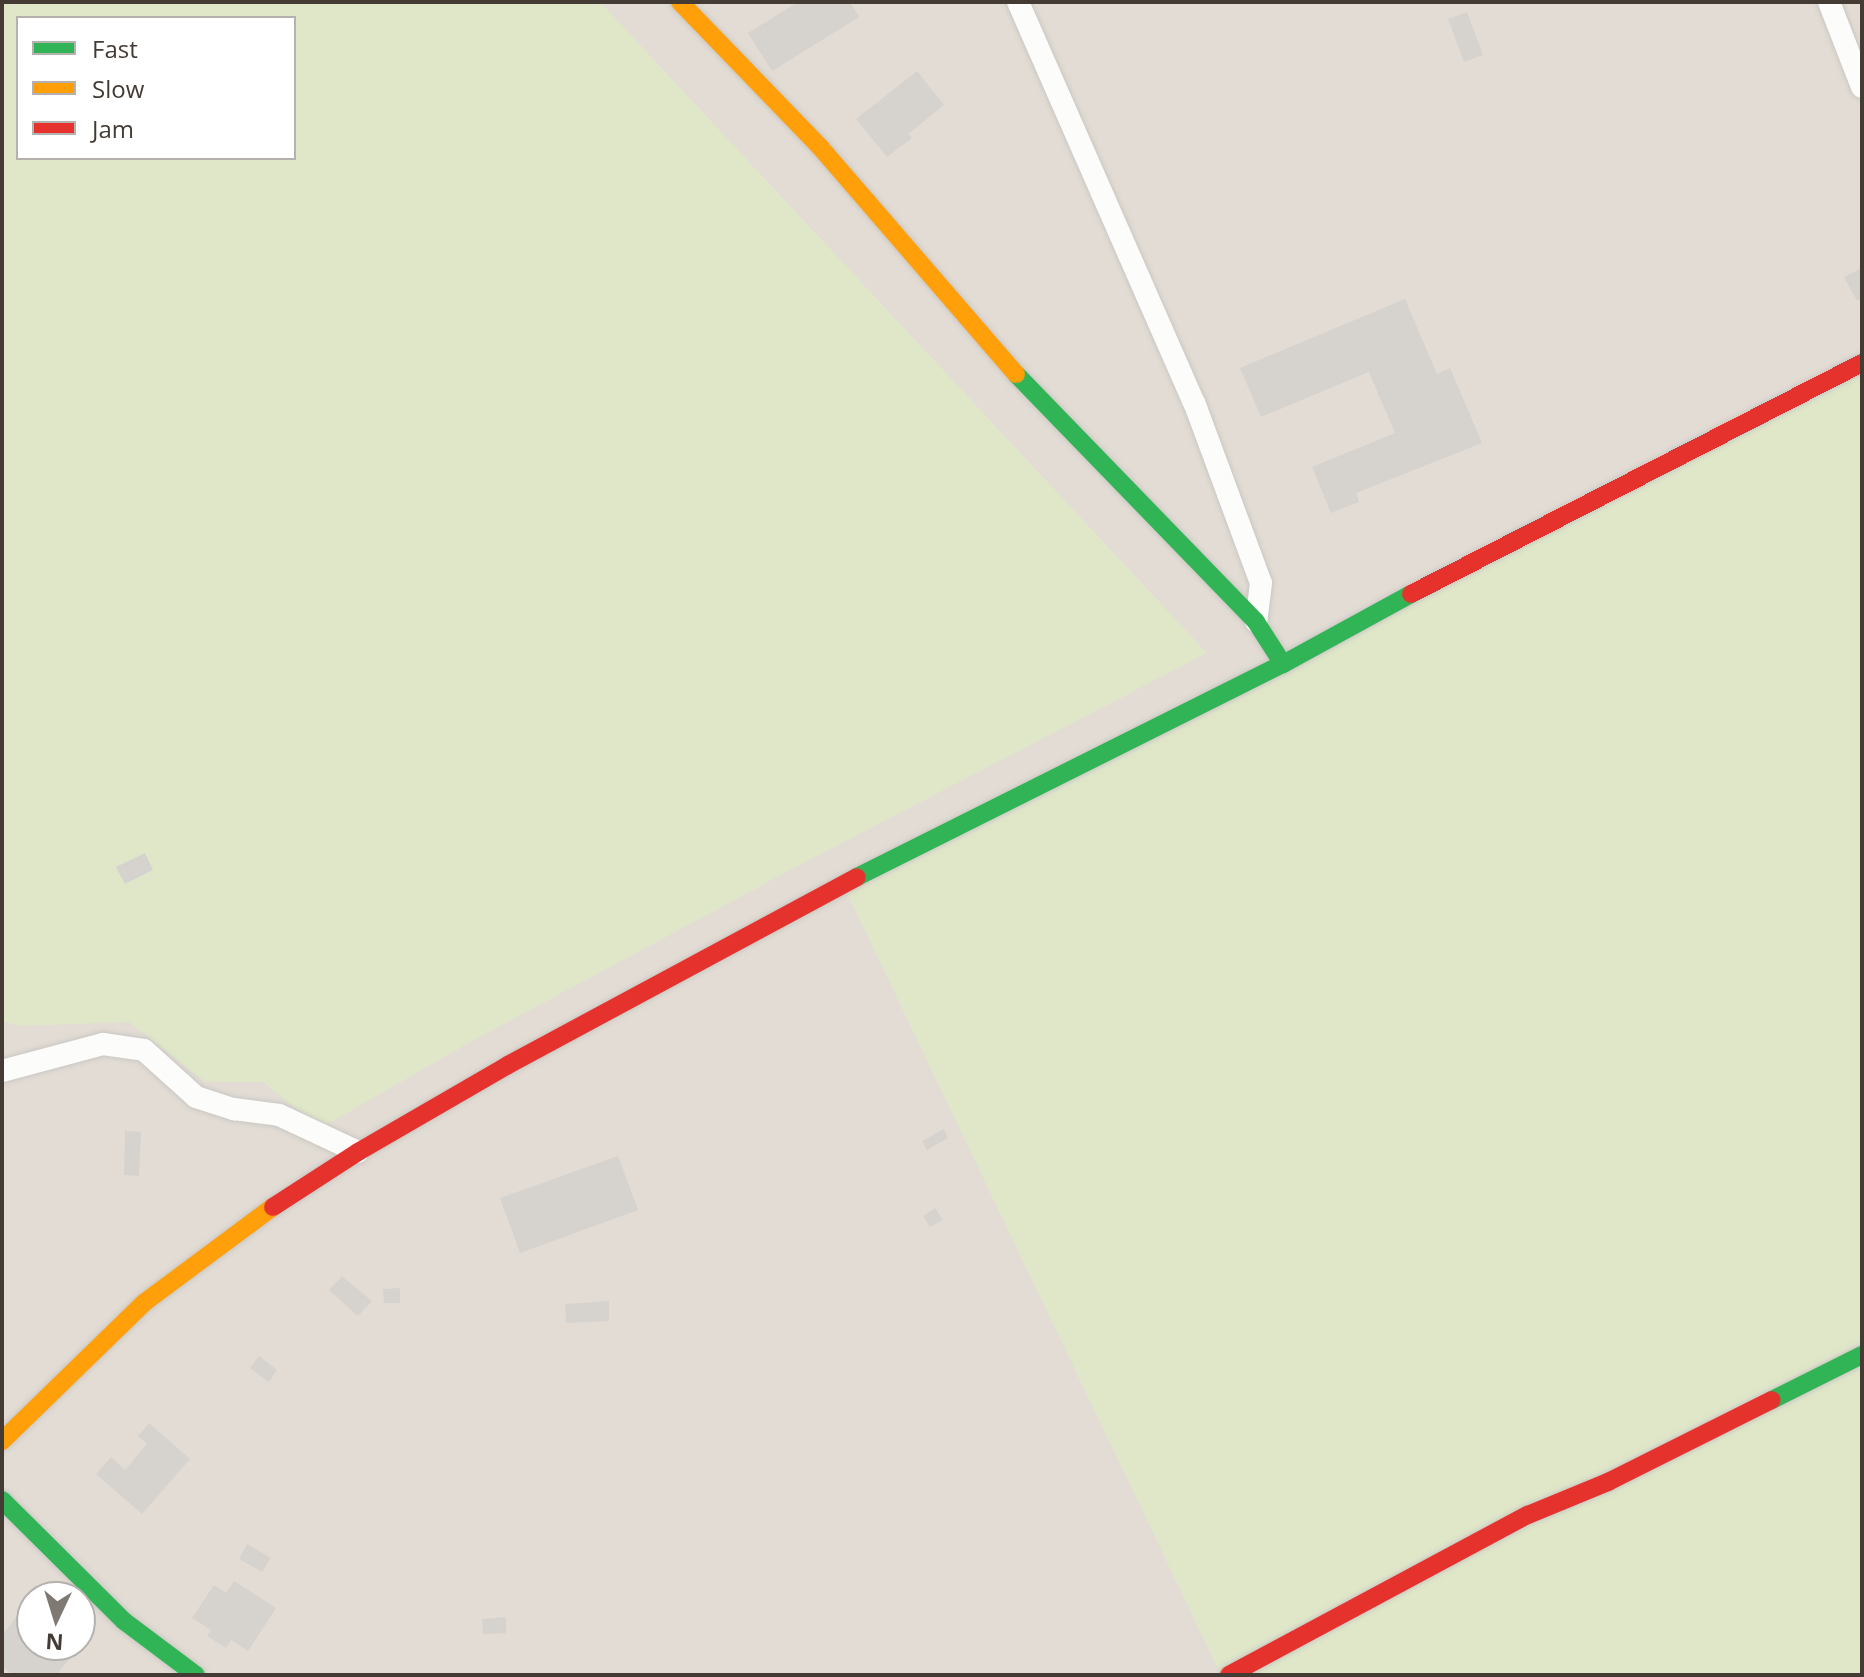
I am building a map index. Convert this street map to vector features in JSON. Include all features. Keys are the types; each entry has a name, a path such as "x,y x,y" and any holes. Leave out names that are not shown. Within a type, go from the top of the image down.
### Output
{"main road":[{"path":"680,2 820,147 1035,396 1256,622 1283,664"},
{"path":"2,1441 145,1302 249,1222 358,1152 599,1014 819,896 1283,664 1443,576 1862,363"},
{"path":"1229,1675 1528,1515 1608,1482 1862,1355"},
{"path":"2,1500 124,1621 196,1675"}],"street":[{"path":"1018,2 1194,402 1261,583 1256,622"},
{"path":"1829,2 1862,87"},
{"path":"2,1071 103,1044 144,1050 196,1097 234,1109 279,1115 358,1152"}],"shaded area":[{"path":"2,2 1862,2 1862,1675 2,1675"}],"green space":[{"path":"2,2 600,2 1207,653 796,867 465,1045 321,1128 263,1082 205,1082 129,1022 20,1026 2,1021"},
{"path":"1862,366 1862,1675 1221,1675 844,887"}],"building":[{"path":"798,2 850,2 859,17 772,71 748,33"},
{"path":"1467,12 1483,55 1464,62 1448,19"},
{"path":"917,71 944,105 908,134 912,138 887,157 856,119"},
{"path":"1862,268 1862,298 1857,301 1844,277"},
{"path":"1405,299 1437,374 1450,368 1482,443 1356,493 1359,502 1331,513 1312,467 1395,433 1369,372 1261,417 1240,368"},
{"path":"145,853 153,870 125,884 116,867"},
{"path":"944,1129 948,1138 927,1150 922,1141"},
{"path":"125,1131 141,1132 139,1176 124,1175"},
{"path":"618,1156 638,1210 520,1253 500,1198"},
{"path":"935,1208 943,1220 930,1227 923,1216"},
{"path":"342,1276 372,1301 358,1316 329,1290"},
{"path":"400,1288 400,1303 384,1303 383,1289"},
{"path":"609,1301 609,1321 566,1323 565,1304"},
{"path":"259,1356 277,1370 269,1382 250,1368"},
{"path":"149,1423 190,1459 142,1514 96,1474 111,1457 125,1470 147,1444 138,1436"},
{"path":"247,1544 271,1558 262,1572 239,1559"},
{"path":"234,1581 276,1608 248,1651 231,1640 226,1648 207,1636 211,1630 192,1618 214,1585 226,1593"},
{"path":"506,1617 506,1633 483,1634 482,1619"},
{"path":"16,1618 16,1661 68,1661 56,1675 13,1675 2,1666 2,1635"}],"traffic: fast":[{"path":"1016,374 1256,622 1283,664"},
{"path":"857,877 1283,664 1411,594"},
{"path":"1772,1400 1862,1355"},
{"path":"2,1500 124,1621 196,1675"}],"traffic: slow":[{"path":"680,2 820,147 1016,374"},
{"path":"2,1441 145,1302 273,1207"}],"traffic: jam":[{"path":"1411,594 1862,363"},
{"path":"273,1207 358,1152 508,1065 857,877"},
{"path":"1229,1675 1528,1515 1608,1482 1772,1400"}]}
